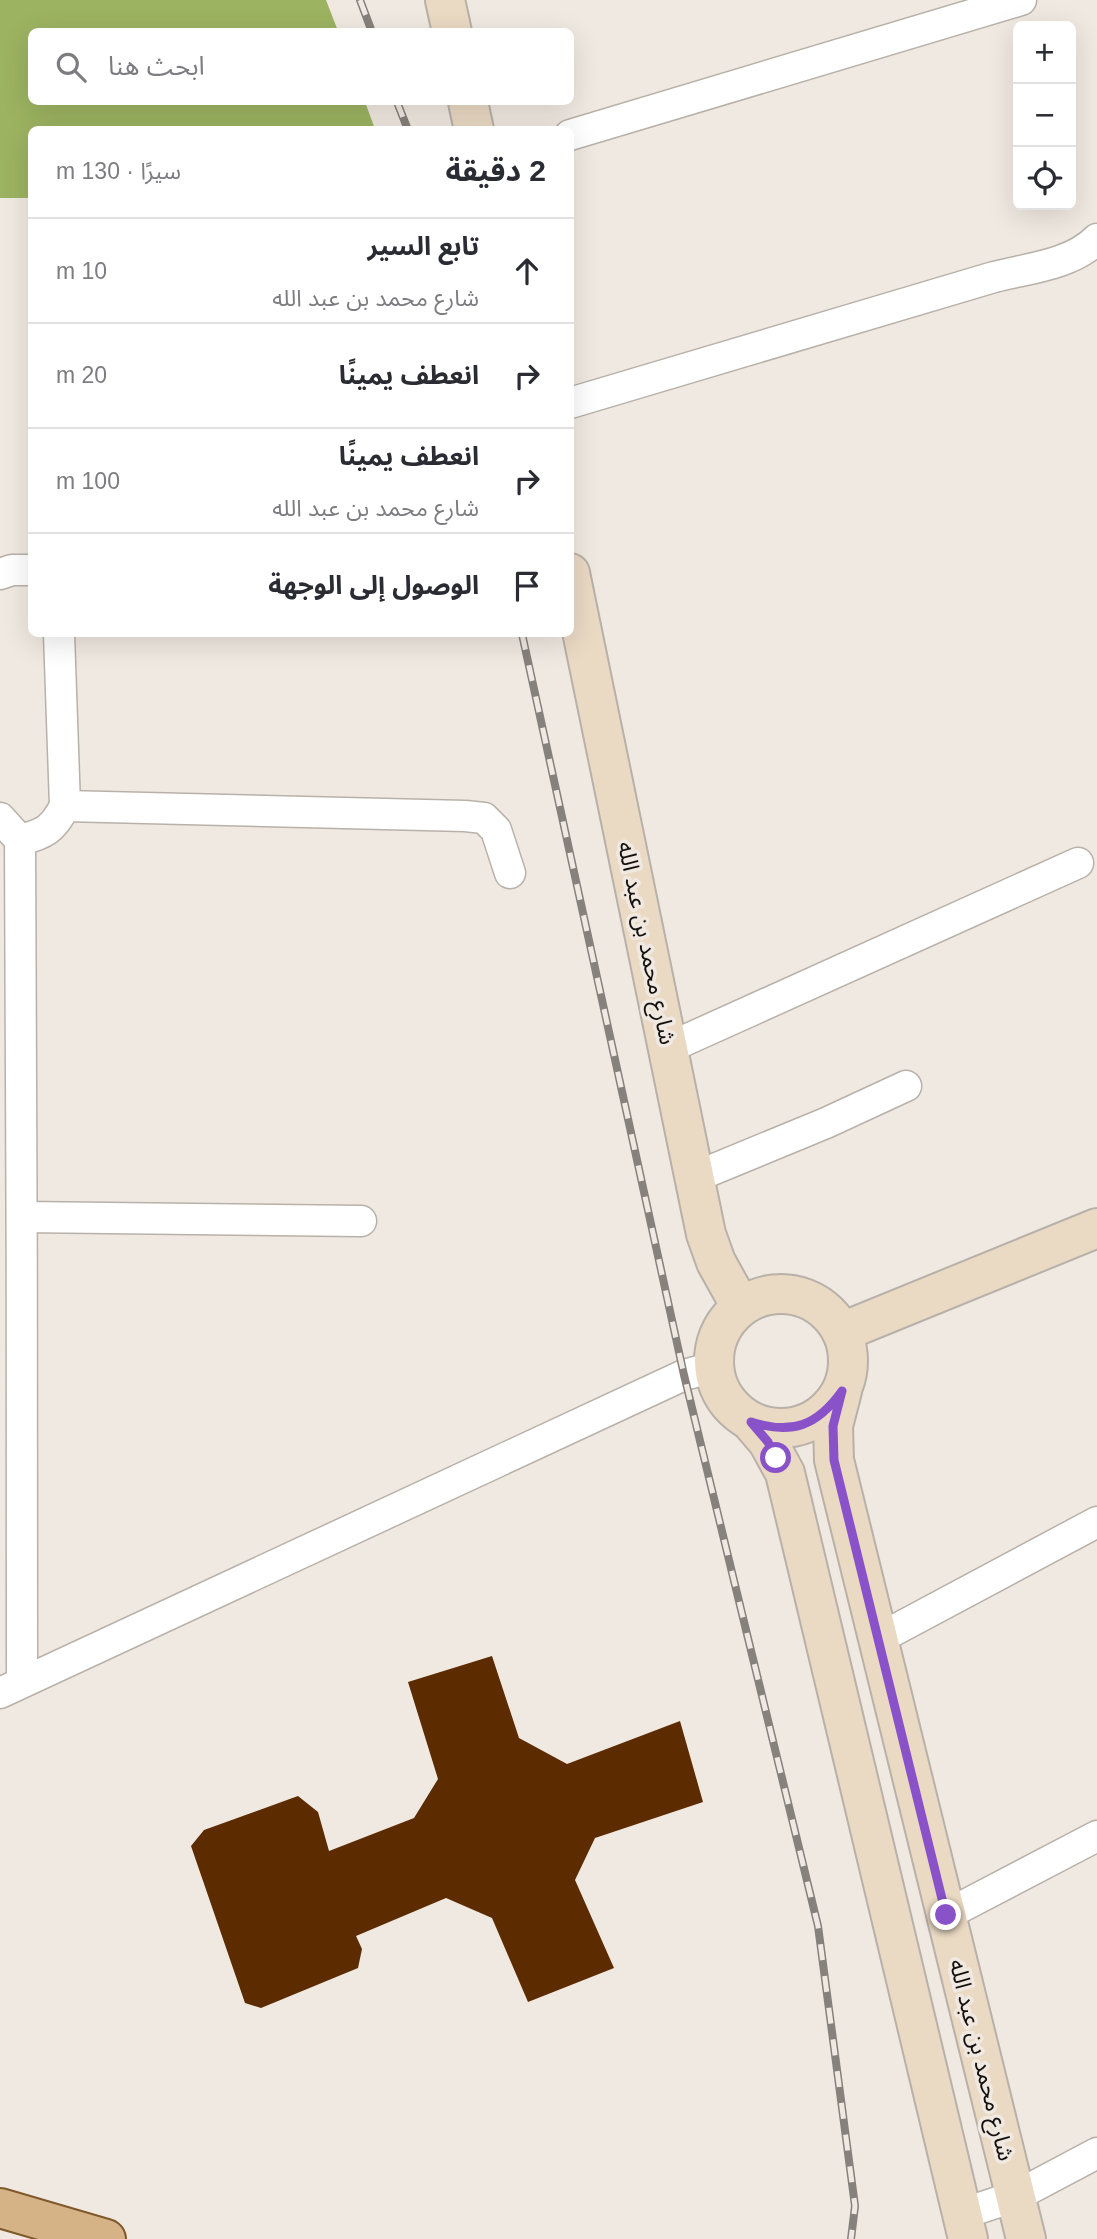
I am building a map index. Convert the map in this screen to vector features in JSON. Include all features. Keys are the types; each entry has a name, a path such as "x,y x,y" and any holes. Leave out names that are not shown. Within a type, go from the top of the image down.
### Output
{"main road":[{"path":"0,2208 106,2239"}],"street":[{"path":"445,0 451,28"},
{"path":"574,134 1021,0"},
{"path":"469,105 473,126"},
{"path":"574,402 994,277 1074,256 1087,250 1097,239"},
{"path":"0,574 12,570 28,570"},
{"name":"شارع محمد بن عبد الله","path":"574,592 706,1234 716,1262 741,1307"},
{"path":"20,840 39,835 56,824 65,806 59,637"},
{"path":"65,806 484,818 496,830 510,873"},
{"path":"0,818 20,840 12,1097 23,1217 10,1316 11,1687 684,1375 714,1367"},
{"path":"668,1048 1078,863"},
{"path":"695,1177 826,1123 906,1086"},
{"path":"23,1217 361,1221"},
{"path":"842,1332 1097,1228"},
{"path":"751,1422 769,1428 793,1428 814,1420 830,1408 842,1391 848,1372 848,1352 842,1332 831,1316 816,1304 797,1296 778,1294 759,1298 741,1307 727,1321 718,1338 713,1357 714,1367 722,1395 768,1442 785,1473 965,2226 1097,2153"},
{"name":"شارع محمد بن عبد الله","path":"842,1391 833,1426 834,1460 1026,2239"},
{"path":"878,1639 1097,1522"},
{"path":"946,1915 1097,1836"}],"green space":[{"path":"0,0 326,0 337,28 28,28 28,105 366,105 374,126 28,126 28,198 0,198"}],"building":[{"path":"492,1656 519,1738 567,1764 680,1721 703,1802 595,1838 575,1880 614,1968 528,2002 492,1918 446,1898 356,1936 362,1949 358,1968 261,2008 245,2003 191,1846 204,1830 298,1796 318,1812 329,1851 414,1818 438,1779 408,1682"}],"railway":[{"path":"360,0 370,28"},
{"path":"398,105 406,126"},
{"path":"523,637 684,1375 818,1926 855,2206 851,2239"}],"route":[{"path":"776,1458 768,1442 751,1422 769,1428 793,1428 814,1420 830,1408 842,1391 833,1426 834,1460 946,1915"}]}
